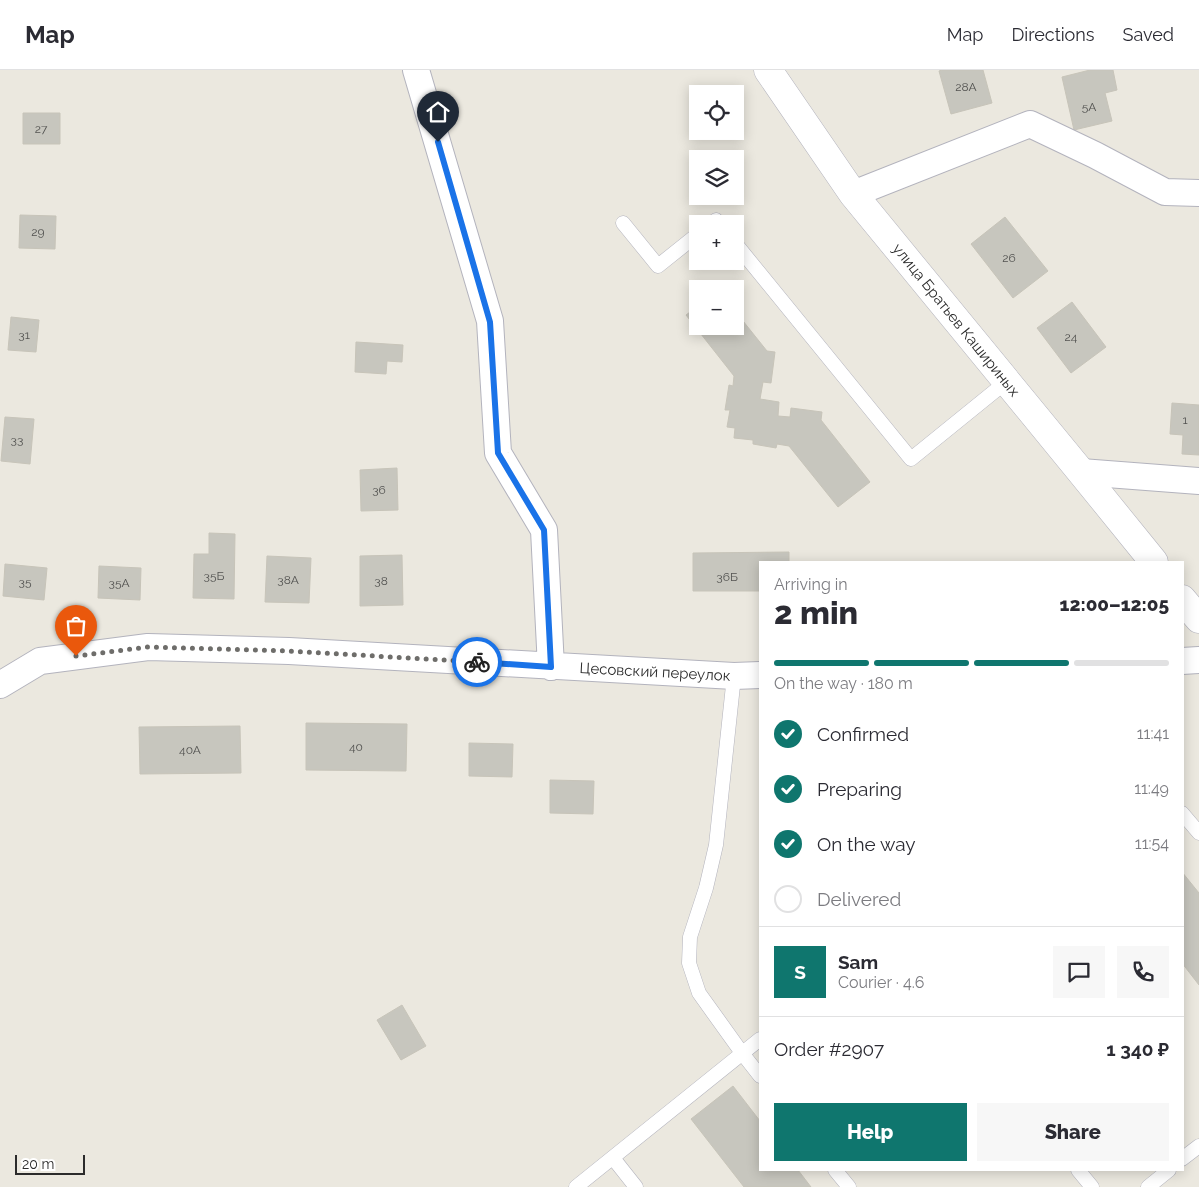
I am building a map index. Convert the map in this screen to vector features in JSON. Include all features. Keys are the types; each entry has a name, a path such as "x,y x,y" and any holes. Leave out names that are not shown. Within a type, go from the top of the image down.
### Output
{"main road":[{"name":"улица Братьев Кашириных","path":"768,70 853,194 1153,561"},
{"path":"1184,600 1199,619"}],"street":[{"path":"416,70 490,322 498,453 544,530 551,667"},
{"path":"853,194 1030,124 1165,192 1199,194"},
{"path":"1081,472 1199,481"},
{"name":"Цесовский переулок","path":"0,685 40,661 148,647 289,651 551,667 734,676 759,675"},
{"path":"1184,661 1199,660"}],"lane":[{"path":"623,223 658,266 689,241"},
{"path":"744,255 910,459 1006,382"},
{"path":"734,676 716,845 706,888 690,937 689,963 699,992 759,1075"},
{"path":"1184,815 1199,833"},
{"path":"576,1187 759,1040"},
{"path":"1184,1157 1199,1146"},
{"path":"613,1158 636,1187"},
{"path":"836,1171 848,1187"},
{"path":"1079,1171 1092,1187"},
{"path":"1148,1187 1168,1171"}],"building":[{"path":"983,70 992,103 951,114 939,71"},
{"path":"1090,70 1113,70 1117,90 1105,93 1112,121 1074,130 1062,77"},
{"path":"23,113 60,113 60,144 23,144"},
{"path":"20,215 56,216 55,249 19,248"},
{"path":"1005,217 1048,271 1013,298 971,244"},
{"path":"1072,302 1106,347 1071,373 1037,328"},
{"path":"11,317 39,320 36,352 8,350"},
{"path":"744,322 767,351 775,352 771,383 763,382 760,399 779,402 778,416 790,417 791,408 822,412 821,420 870,482 838,507 789,446 777,444 776,448 753,444 753,440 734,438 735,428 727,427 730,410 725,410 729,385 733,386 734,376 702,335 744,335"},
{"path":"356,342 403,345 402,362 387,361 386,374 355,372"},
{"path":"1172,403 1199,405 1199,455 1182,454 1183,435 1170,434"},
{"path":"5,417 34,419 30,464 1,461"},
{"path":"397,468 398,510 361,511 360,470"},
{"path":"209,533 235,534 234,599 193,598 194,554 209,554"},
{"path":"789,552 789,561 759,561 759,591 693,591 693,553"},
{"path":"402,555 403,605 360,606 360,556"},
{"path":"267,556 311,558 309,603 265,602"},
{"path":"5,564 47,568 44,600 3,596"},
{"path":"99,566 141,568 140,600 98,598"},
{"path":"306,723 407,724 406,771 306,770"},
{"path":"240,726 241,773 140,774 139,727"},
{"path":"469,743 513,744 512,777 469,776"},
{"path":"550,780 594,781 593,814 550,813"},
{"path":"1184,874 1199,893 1199,985 1184,966"},
{"path":"402,1005 426,1046 401,1060 377,1020"},
{"path":"733,1086 759,1120 759,1171 799,1171 811,1187 744,1187 691,1119"}],"way so far":[{"path":"76,656 148,647 289,651 477,662"}],"route":[{"path":"438,142 490,322 498,453 544,530 551,667 477,662"}]}
